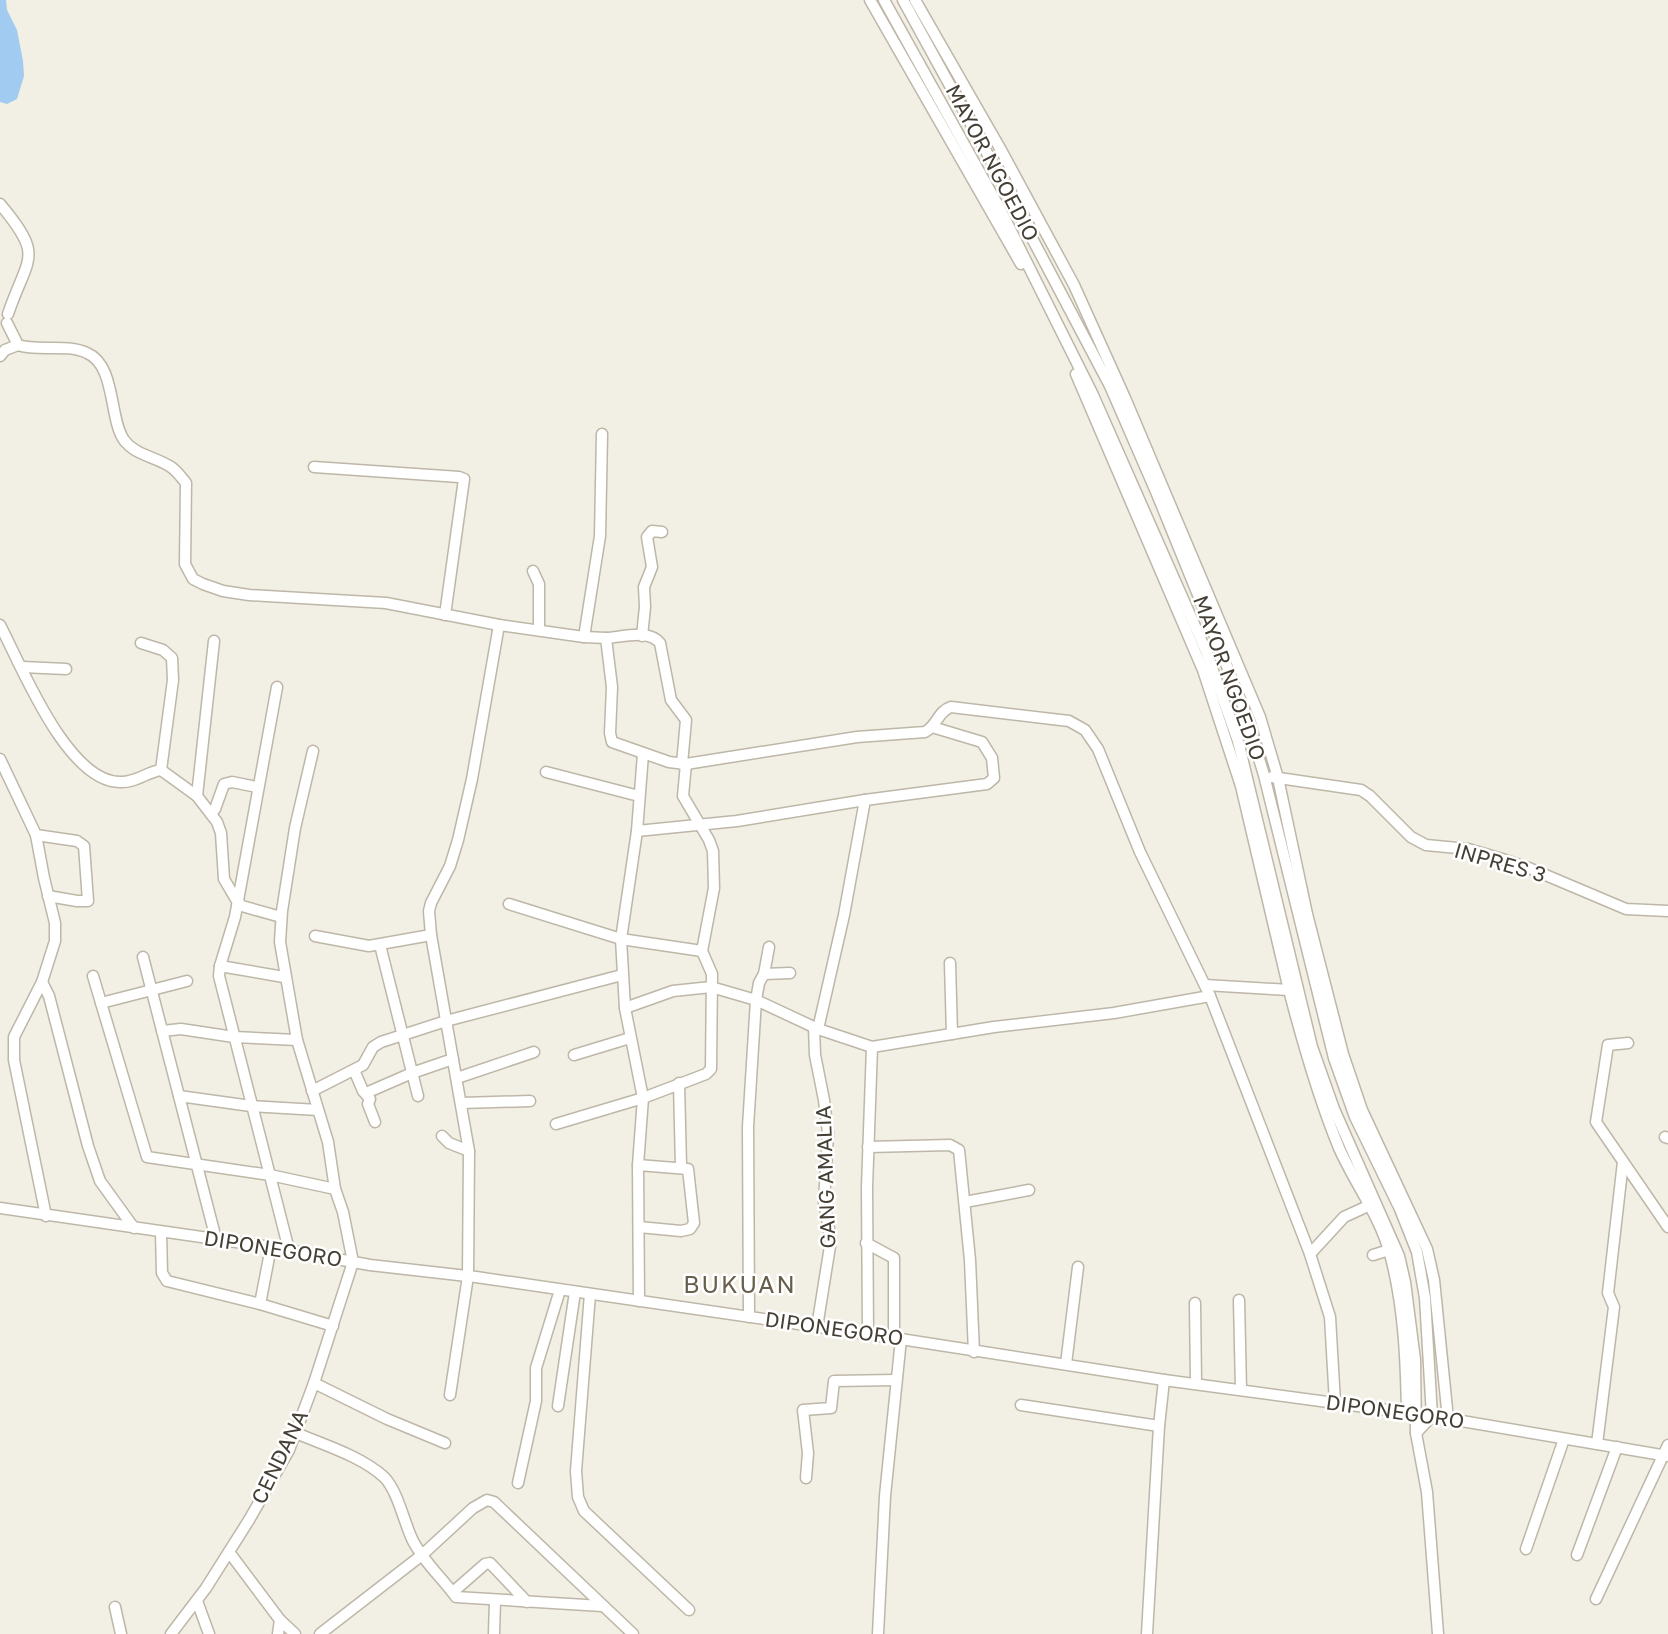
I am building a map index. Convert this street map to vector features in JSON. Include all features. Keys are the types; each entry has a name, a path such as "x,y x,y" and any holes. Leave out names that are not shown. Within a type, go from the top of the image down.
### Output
{"street":[{"path":"870,0 1027,275 1074,370 1203,670 1241,786 1280,990 1340,1149 1368,1206 1403,1327 1411,1413"},
{"name":"MAYOR NGOEDIO","path":"884,0 1000,209 1093,395 1206,651 1238,741 1312,1047 1334,1108 1399,1256 1415,1360 1411,1413 1427,1492 1438,1634"},
{"name":"MAYOR NGOEDIO","path":"903,0 1110,386 1242,703 1264,775 1334,1058 1355,1117 1400,1209 1416,1252 1426,1297 1432,1416"},
{"path":"915,0 1074,285 1255,706 1278,778 1307,914 1343,1054 1362,1110 1427,1249 1434,1280 1448,1419"},
{"path":"0,204 23,233 30,254 4,318 18,345"},
{"path":"0,356 5,350 18,345 70,349 88,353 96,359 110,388 122,438 130,447 170,466 186,483 185,564 193,579 223,590 249,595 386,603 499,625 584,636 654,636 660,643 670,696 685,720 683,796 702,825 711,845 713,896 702,951 711,971 711,1071 643,1098 556,1124"},
{"path":"584,636 600,536 602,434"},
{"path":"314,467 463,478 465,481 462,506 445,615"},
{"path":"642,636 645,607 643,587 652,568 647,537 652,531 662,532"},
{"path":"533,571 539,584 539,630"},
{"path":"0,625 58,736 89,768 110,781 119,782 161,771 197,796 221,833 225,879 237,901 242,906 281,917"},
{"path":"450,1395 468,1276 470,1151 429,911 450,866 458,840 472,779 499,625"},
{"path":"606,638 612,687 610,740 614,744 643,754 684,764 857,737 925,732 943,711 955,706 1048,717 1069,721 1085,730 1098,749 1136,844 1210,996 1310,1254 1330,1317 1335,1403"},
{"path":"197,796 214,641"},
{"path":"141,643 163,650 169,654 172,662 173,680 161,771"},
{"path":"22,667 66,669"},
{"path":"276,687 234,917 219,979 289,1250"},
{"path":"637,831 702,825 992,781 992,758 982,743 932,727"},
{"path":"313,751 295,828 281,917 280,942 297,1040 328,1142 335,1189 344,1212 353,1262"},
{"path":"639,1301 638,1165 643,1098 625,1008 621,939 637,831 643,754"},
{"path":"0,759 36,835 55,923 55,941 42,982 14,1037 13,1053 46,1216"},
{"path":"546,772 639,796"},
{"name":"INPRES 3","path":"1264,775 1361,790 1411,837 1426,845 1468,849 1499,858 1626,909 1668,911"},
{"path":"211,814 224,783 257,787"},
{"name":"GANG AMALIA","path":"817,1326 831,1240 824,1202 828,1133 815,1055 816,1028 844,915 865,800"},
{"path":"36,835 77,841 84,846 88,901 48,896"},
{"path":"509,904 621,939 702,951"},
{"path":"316,936 369,946 431,934"},
{"path":"380,945 418,1096"},
{"path":"749,1317 748,1127 756,1000 769,947"},
{"path":"143,957 216,1240"},
{"path":"950,963 952,1034"},
{"path":"220,966 284,977"},
{"path":"764,974 790,973"},
{"path":"312,1091 363,1065 376,1045 446,1021 622,975"},
{"path":"93,976 146,1156 270,1175 335,1189"},
{"path":"101,1003 187,981"},
{"path":"42,982 49,996 88,1146 100,1181 134,1228"},
{"path":"1205,985 1280,990"},
{"path":"625,1008 673,991 711,988 756,1000 816,1028 872,1047 1114,1013 1210,996"},
{"path":"162,1031 181,1029 234,1037 297,1040"},
{"path":"574,1055 630,1038"},
{"path":"1628,1043 1608,1045 1596,1118 1601,1132 1668,1227"},
{"path":"868,1334 866,1243 872,1047"},
{"path":"457,1078 534,1052"},
{"path":"366,1093 453,1059"},
{"path":"354,1070 363,1091 370,1099 368,1104 374,1122"},
{"path":"679,1083 681,1167"},
{"path":"179,1096 318,1110"},
{"path":"461,1103 530,1101"},
{"path":"442,1136 449,1143 470,1151"},
{"path":"868,1147 953,1145 960,1154 974,1352"},
{"path":"1597,1444 1614,1307 1608,1293 1623,1162"},
{"path":"638,1165 688,1169 693,1226 681,1231 639,1227"},
{"path":"965,1202 1029,1190"},
{"path":"1310,1254 1338,1223 1351,1213 1368,1206"},
{"name":"DIPONEGORO","path":"0,1208 271,1247 353,1262 817,1326 1164,1380 1432,1416 1665,1456"},
{"path":"161,1231 162,1273 165,1279 332,1326"},
{"path":"866,1243 894,1258 898,1338 885,1496 878,1634"},
{"path":"260,1304 271,1247"},
{"path":"1399,1256 1416,1252"},
{"name":"CENDANA","path":"171,1634 197,1601 229,1552 289,1450 353,1262"},
{"path":"1066,1363 1078,1267"},
{"path":"519,1483 536,1401 536,1368 560,1290"},
{"path":"558,1406 575,1292"},
{"path":"590,1293 576,1471 578,1497 584,1511 689,1610"},
{"path":"1240,1300 1241,1390"},
{"path":"1195,1303 1196,1383"},
{"path":"806,1478 808,1453 803,1410 830,1409 834,1381 896,1380"},
{"path":"1147,1634 1164,1380"},
{"path":"314,1383 444,1443"},
{"path":"1021,1405 1159,1426"},
{"path":"1416,1433 1432,1416"},
{"path":"296,1433 358,1461 384,1477 422,1555 458,1598 602,1606"},
{"path":"1526,1549 1564,1439"},
{"path":"1596,1600 1668,1445"},
{"path":"1577,1555 1616,1447"},
{"path":"320,1634 422,1555 473,1508 491,1500 633,1634"},
{"path":"229,1552 281,1620 295,1634"},
{"path":"453,1592 489,1563 527,1602"},
{"path":"494,1634 495,1600"},
{"path":"197,1601 209,1634"},
{"path":"115,1607 121,1634"},
{"path":"278,1634 281,1620"}],"water":[{"path":"0,0 6,0 7,10 17,30 23,61 24,76 17,99 7,104 0,102"}],"district":[{"name":"BUKUAN","path":"740,1285"}]}
